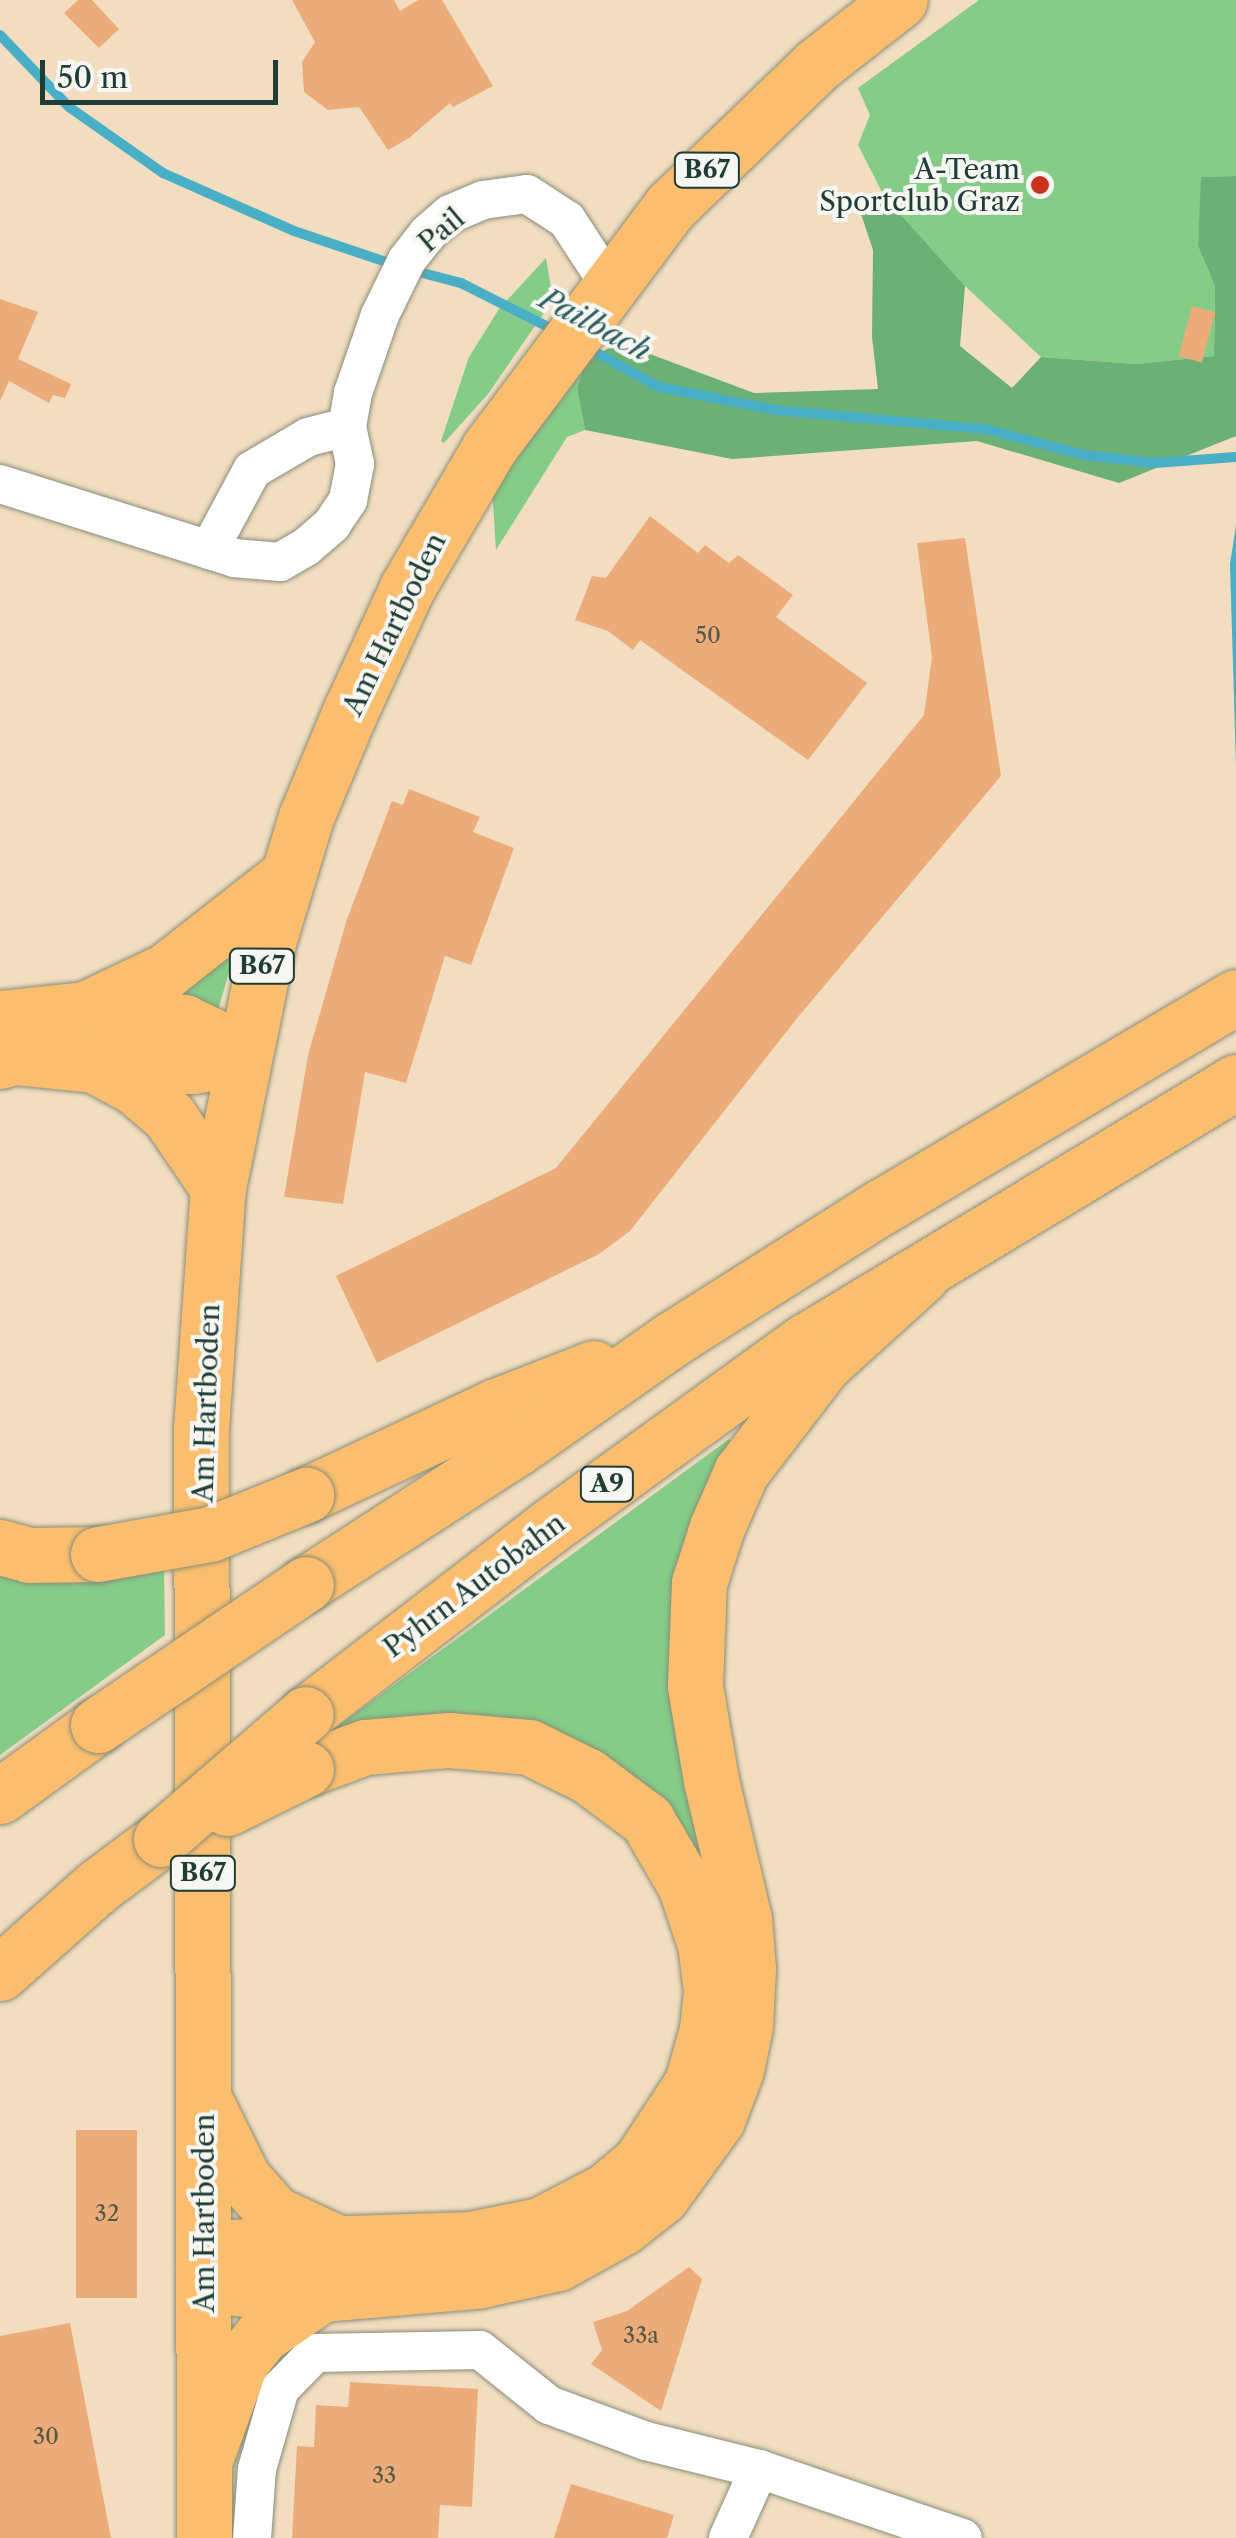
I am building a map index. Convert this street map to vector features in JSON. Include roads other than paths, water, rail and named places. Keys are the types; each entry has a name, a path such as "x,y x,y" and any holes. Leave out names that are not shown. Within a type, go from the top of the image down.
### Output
{"main road":[{"name":"B67","path":"583,320 671,206 816,64 900,0"},
{"name":"Am Hartboden","path":"204,2538 201,1429 218,1188 241,1058 306,818 407,588 488,448 583,320"},
{"path":"85,1009 168,970 288,875"},
{"path":"0,1796 98,1725 518,1447 672,1339 933,1174 1236,997"},
{"path":"0,1018 85,1009 184,1022 211,1035 241,1058"},
{"path":"0,1060 14,1057 94,1066 192,1066 241,1058"},
{"path":"94,1066 135,1087 169,1116 218,1188"},
{"name":"Pyhrn Autobahn","path":"0,1973 98,1886 161,1840 306,1714 550,1526 791,1352 1236,1082"},
{"path":"161,1840 306,1770 365,1747 448,1740 528,1747 588,1776 646,1820 685,1884 705,1944 711,1991 692,2082 650,2149 607,2190 540,2225 470,2239 235,2247 203,2265 237,2288 322,2294 478,2281 558,2262 623,2227 661,2197 717,2120 736,2070 748,1968 744,1919 710,1780 695,1686 699,1583 740,1472 824,1364 922,1275"},
{"path":"0,1547 28,1555 98,1554 210,1534 306,1495 494,1407 672,1339"},
{"path":"204,2098 242,2178 275,2214 298,2228 348,2246"},
{"path":"204,2462 240,2362 262,2335 322,2294"}],"street":[{"name":"Pail","path":"0,484 234,558 280,562 306,547 332,524 348,500 355,464 348,426 353,393 380,314 407,260 428,233 450,214 483,200 528,194 567,220 583,320"},
{"path":"209,550 252,470 308,437 348,426"},
{"path":"252,2538 257,2469 280,2390 316,2353 480,2350 549,2405 646,2441 759,2469 963,2538"},
{"path":"728,2538 759,2469"}],"water":[{"path":"1236,525 1236,766 1230,564"}],"waterway":[{"name":"Pailbach","path":"0,35 69,107 163,173 294,231 395,265"},
{"name":"Pailbach","path":"411,270 461,283 556,331"},
{"name":"Pailbach","path":"584,346 659,387 775,410 985,429 1084,455 1155,463 1236,457"}],"place":[{"name":"A-Team Sportclub Graz","path":"1040,185"}]}
